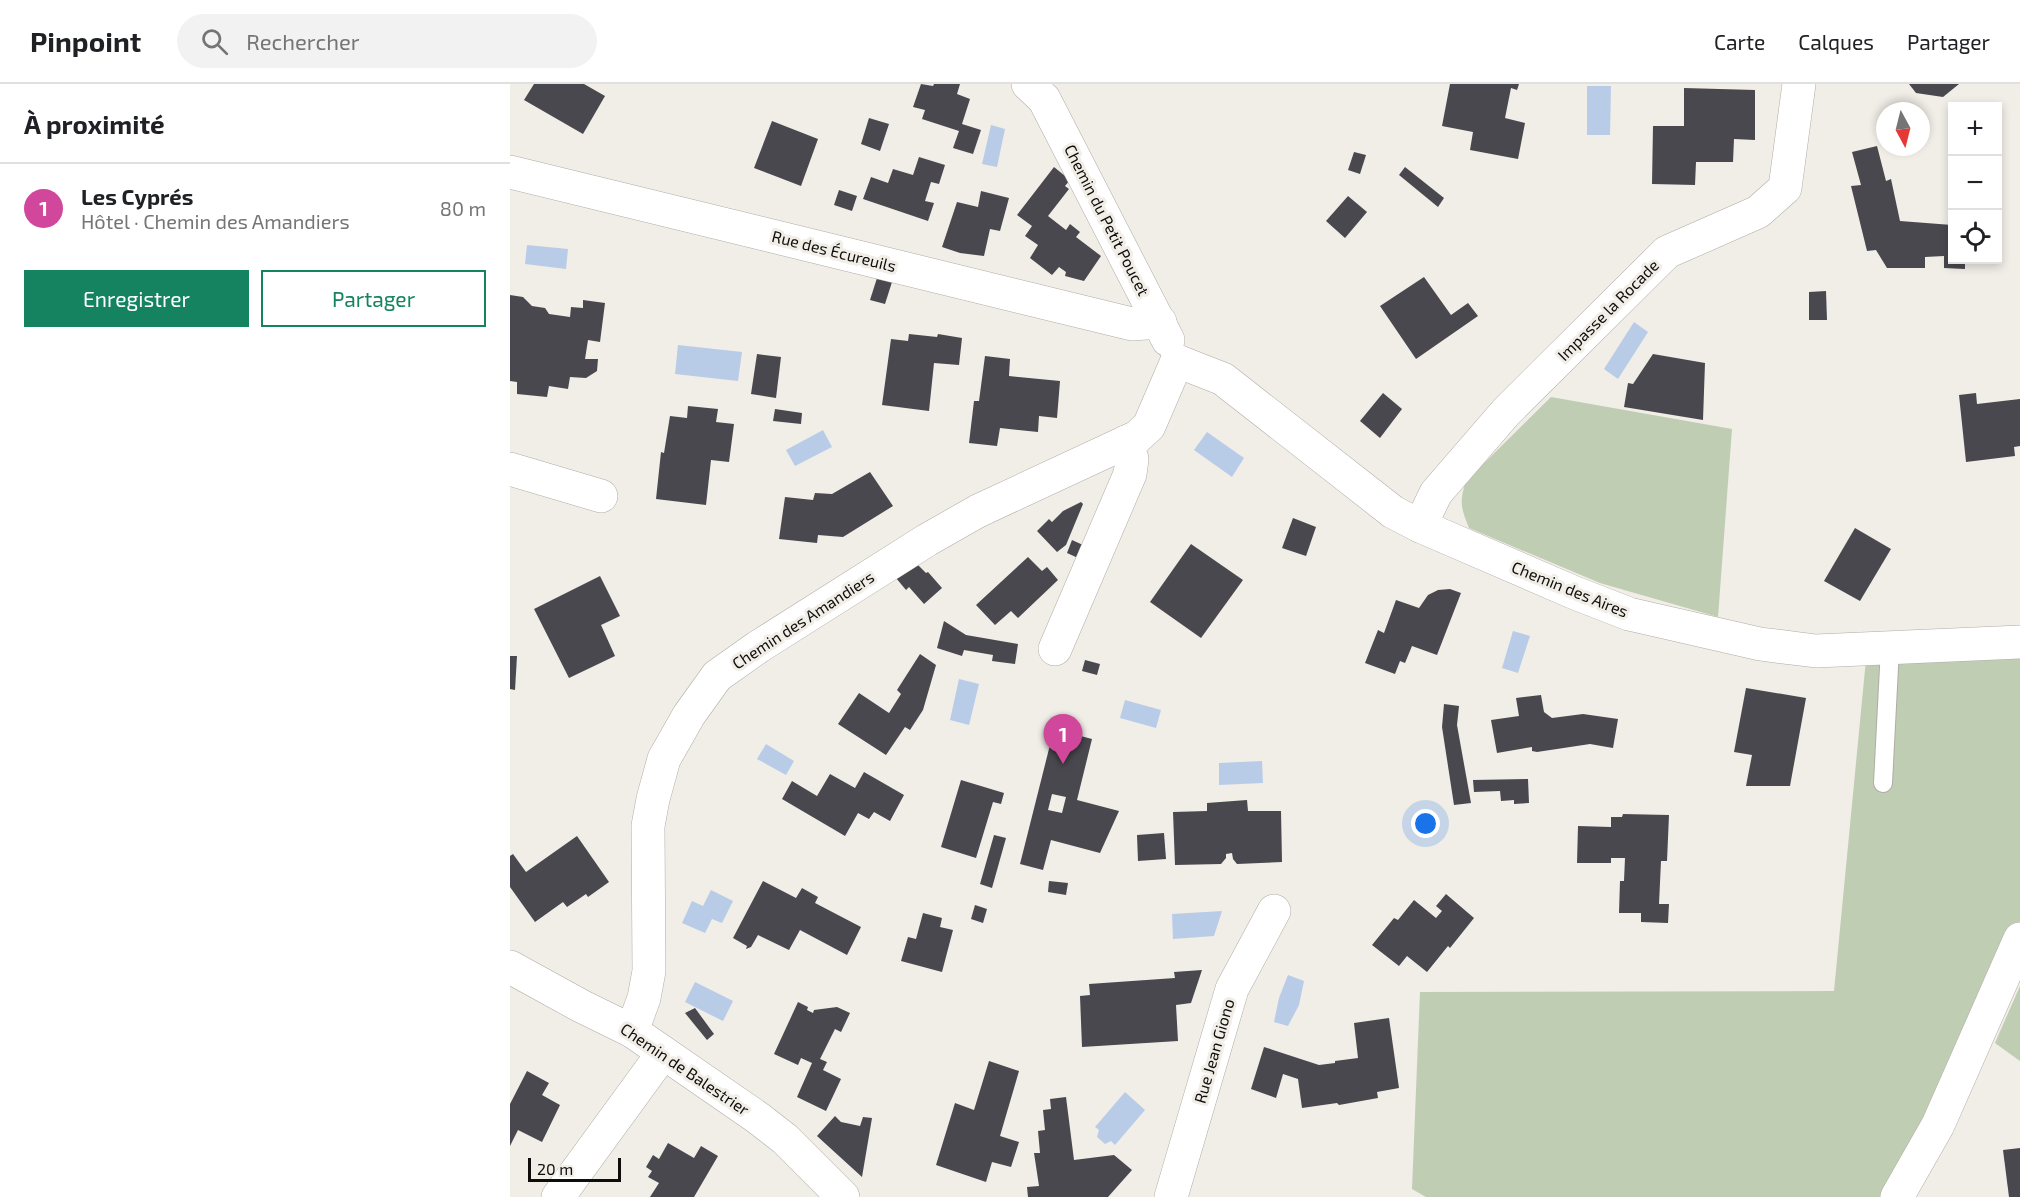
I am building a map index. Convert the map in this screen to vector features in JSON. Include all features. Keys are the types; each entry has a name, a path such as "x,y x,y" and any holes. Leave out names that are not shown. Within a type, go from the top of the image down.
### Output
{"street":[{"name":"Chemin du Petit Poucet","path":"1028,84 1044,99 1160,322 1177,361"},
{"name":"Impasse la Rocade","path":"1420,525 1436,493 1506,412 1667,252 1758,212 1785,188 1799,84"},
{"name":"Rue des Écureuils","path":"510,172 1132,324 1160,322"},
{"name":"Chemin des Aires","path":"1177,361 1223,379 1393,512 1575,593 1629,614 1760,644 1816,651 2020,642"},
{"name":"Chemin des Amandiers","path":"632,1031 644,998 649,971 648,826 653,799 664,759 688,715 717,676 758,647 927,540 978,512 1137,437 1149,426 1177,361"},
{"path":"1055,649 1130,474 1132,459 1126,442"},
{"path":"510,469 601,496"},
{"name":"Rue Jean Giono","path":"1171,1197 1232,989 1274,911"},
{"path":"1897,1197 1938,1125 2020,939"},
{"name":"Chemin de Balestrier","path":"510,967 632,1031 785,1139 843,1197"},
{"path":"558,1197 663,1053"}],"lane":[{"path":"1883,783 1890,648"}],"green space":[{"path":"1551,397 1732,429 1718,617 1600,583 1469,528 1462,505 1462,494 1466,481"},
{"path":"2020,645 2020,939 1897,1197 1426,1197 1412,1189 1420,992 1834,991 1867,649"},
{"path":"2020,986 2020,1061 1995,1043"}],"water":[{"path":"1587,86 1611,86 1610,135 1587,135"},
{"path":"991,125 1005,129 997,167 982,164"},
{"path":"527,245 568,249 566,269 525,264"},
{"path":"1634,322 1648,332 1618,379 1604,369"},
{"path":"678,345 742,352 738,381 675,374"},
{"path":"823,430 832,447 795,466 786,450"},
{"path":"1207,432 1244,458 1232,477 1194,450"},
{"path":"1513,631 1530,636 1518,673 1502,668"},
{"path":"959,679 979,684 969,725 950,720"},
{"path":"1125,700 1161,710 1156,728 1120,718"},
{"path":"766,744 794,761 786,775 757,759"},
{"path":"1262,761 1263,783 1219,785 1219,763"},
{"path":"711,890 733,901 722,923 712,919 705,933 682,923 692,901 703,906"},
{"path":"1222,911 1214,936 1173,939 1172,914"},
{"path":"1288,975 1304,981 1299,1005 1288,1026 1274,1022 1279,998"},
{"path":"695,982 733,1001 723,1021 685,1002"},
{"path":"1125,1092 1145,1110 1115,1145 1111,1141 1105,1144 1097,1137 1099,1130 1095,1127"}],"building":[{"path":"534,84 584,84 605,96 583,134 524,100"},
{"path":"921,84 933,86 934,84 960,84 957,94 970,99 962,124 981,130 973,154 953,148 959,131 922,119 925,110 913,107"},
{"path":"1450,84 1519,84 1517,90 1511,88 1505,118 1525,123 1518,159 1470,150 1473,132 1442,126"},
{"path":"1909,84 1959,84 1943,97 1916,93"},
{"path":"1684,88 1755,90 1755,140 1734,139 1733,162 1696,162 1695,185 1652,184 1653,126 1684,126"},
{"path":"869,118 889,124 880,151 861,144"},
{"path":"772,121 818,139 801,186 754,168"},
{"path":"1876,146 1876,156 1880,156 1886,181 1891,179 1900,221 1948,225 1948,264 1965,264 1965,269 1944,268 1944,256 1925,257 1925,268 1887,268 1876,250 1867,251 1851,186 1861,185 1852,152"},
{"path":"1354,152 1366,155 1360,174 1348,170"},
{"path":"919,157 945,165 939,184 931,182 925,201 934,203 928,221 863,199 871,177 888,183 893,169 913,175"},
{"path":"1054,167 1070,180 1065,186 1069,189 1048,216 1066,230 1070,224 1080,232 1076,237 1101,256 1084,281 1065,276 1066,272 1059,267 1052,275 1030,258 1038,245 1025,236 1032,226 1017,215"},
{"path":"1405,167 1444,198 1438,207 1399,175"},
{"path":"839,190 857,196 852,211 834,205"},
{"path":"981,191 1009,198 1000,231 990,229 984,256 960,253 942,247 957,202 978,207"},
{"path":"1348,196 1367,212 1345,238 1326,221"},
{"path":"1424,277 1451,315 1468,303 1478,316 1416,359 1380,306"},
{"path":"877,278 892,282 885,304 870,300"},
{"path":"1826,291 1827,320 1809,320 1809,292"},
{"path":"510,295 523,297 532,306 545,308 549,314 570,317 571,307 583,308 583,300 605,303 600,342 588,340 585,359 598,359 597,371 586,378 570,377 568,389 549,386 547,397 517,394 517,382 510,381"},
{"path":"909,334 937,337 938,334 962,338 959,365 934,363 929,411 882,405 891,339 908,341"},
{"path":"757,354 781,357 776,398 751,394"},
{"path":"1653,354 1705,363 1703,420 1624,407 1628,383 1633,384"},
{"path":"985,356 1010,359 1009,376 1060,381 1057,418 1039,416 1038,432 1000,428 997,446 969,443 974,401 979,401"},
{"path":"1383,393 1402,409 1380,438 1360,421"},
{"path":"1976,393 1977,404 2020,399 2020,446 2014,447 2015,456 1966,462 1959,395"},
{"path":"688,406 718,409 716,422 734,424 729,462 711,460 706,505 656,499 661,452 664,453 670,416 687,418"},
{"path":"775,409 802,413 801,424 773,421"},
{"path":"870,472 893,506 843,537 818,535 817,543 779,539 785,497 813,500 815,493 832,494"},
{"path":"1081,502 1083,504 1066,545 1057,552 1037,531 1049,519 1052,522 1063,511"},
{"path":"1293,518 1316,527 1306,556 1282,548"},
{"path":"1855,528 1891,549 1860,601 1824,581"},
{"path":"1072,540 1083,545 1078,558 1067,553"},
{"path":"1191,544 1243,580 1201,638 1150,602"},
{"path":"1028,557 1042,571 1047,567 1058,580 1018,618 1011,611 995,625 976,605"},
{"path":"918,565 926,573 928,572 942,588 924,604 909,587 906,590 896,578"},
{"path":"600,576 620,616 601,625 615,656 569,678 534,609"},
{"path":"1450,589 1461,593 1437,655 1412,646 1405,663 1400,661 1395,674 1365,663 1378,630 1384,633 1396,600 1419,608 1428,595 1438,590"},
{"path":"944,621 966,635 1018,644 1015,664 992,661 993,655 964,650 962,656 937,648"},
{"path":"920,654 936,665 923,710 910,730 905,727 886,755 838,724 859,693 889,713 901,694 897,690"},
{"path":"510,656 517,656 515,690 510,689"},
{"path":"1085,660 1100,664 1097,675 1082,671"},
{"path":"1746,688 1806,698 1790,786 1746,786 1752,755 1734,752"},
{"path":"1541,695 1544,712 1552,718 1583,714 1618,719 1613,748 1590,744 1537,752 1532,751 1532,747 1497,753 1491,720 1519,716 1516,698"},
{"path":"1444,704 1459,706 1457,725 1471,803 1454,805 1442,727"},
{"path":"1054,729 1092,739 1077,800 1119,811 1100,853 1051,840 1043,870 1020,864","holes":["1052,794 1066,797 1062,813 1048,810"]},
{"path":"864,772 904,795 890,821 874,812 869,819 858,813 845,836 782,799 792,781 817,796 830,774 855,788"},
{"path":"1528,779 1529,803 1514,804 1514,800 1501,801 1500,791 1474,792 1473,780"},
{"path":"961,780 1004,793 1001,804 993,802 976,858 941,847"},
{"path":"1247,800 1248,811 1281,811 1282,862 1237,864 1232,853 1226,854 1221,864 1175,865 1173,812 1207,811 1207,803"},
{"path":"1623,814 1669,815 1667,861 1661,861 1659,904 1669,904 1668,923 1641,922 1641,913 1619,913 1620,881 1624,881 1625,858 1611,858 1611,863 1577,863 1578,826 1611,827 1611,817 1622,817"},
{"path":"1164,833 1166,859 1138,861 1137,835"},
{"path":"994,835 1006,838 992,888 980,884"},
{"path":"577,836 609,882 588,897 586,894 567,907 563,902 535,922 510,887 510,856 513,854 526,872"},
{"path":"763,881 796,898 802,888 818,897 815,903 861,927 847,955 800,930 789,950 758,935 751,947 746,949 747,946 733,938"},
{"path":"1049,881 1068,883 1066,895 1048,892"},
{"path":"1446,894 1474,918 1427,972 1407,956 1399,966 1372,945 1394,918 1398,920 1414,900 1436,918 1442,911 1436,906"},
{"path":"975,905 987,909 983,923 971,919"},
{"path":"923,913 942,918 940,927 953,930 942,972 901,961 908,937 916,939"},
{"path":"1202,970 1191,1003 1176,1005 1178,1041 1082,1047 1080,996 1090,995 1089,984 1175,978 1174,972"},
{"path":"798,1002 808,1007 807,1010 813,1013 814,1010 837,1007 850,1013 841,1032 835,1029 820,1059 827,1062 823,1070 841,1079 826,1111 797,1097 812,1063 801,1058 798,1065 774,1054"},
{"path":"695,1008 714,1034 707,1040 685,1013"},
{"path":"1389,1018 1399,1088 1377,1092 1378,1098 1339,1105 1337,1103 1302,1108 1298,1079 1283,1074 1276,1098 1251,1089 1264,1047 1319,1065 1358,1058 1354,1023"},
{"path":"989,1061 1019,1071 1000,1136 1019,1142 1011,1167 992,1162 986,1182 936,1165 955,1103 974,1110"},
{"path":"527,1071 549,1083 542,1095 560,1105 542,1142 518,1130 510,1146 510,1104"},
{"path":"1066,1097 1074,1160 1114,1155 1132,1170 1108,1197 1028,1197 1027,1187 1039,1186 1034,1153 1040,1153 1038,1131 1045,1130 1043,1110 1051,1109 1050,1099"},
{"path":"835,1116 841,1122 860,1126 863,1117 872,1118 862,1177 817,1136"},
{"path":"668,1143 694,1158 701,1146 718,1156 694,1197 650,1197 659,1183 648,1177 652,1171 646,1167 653,1155 659,1159"},
{"path":"2020,1148 2020,1197 2009,1197 2003,1150"}],"place":[{"name":"Les Cyprés","path":"1063,764"}]}
